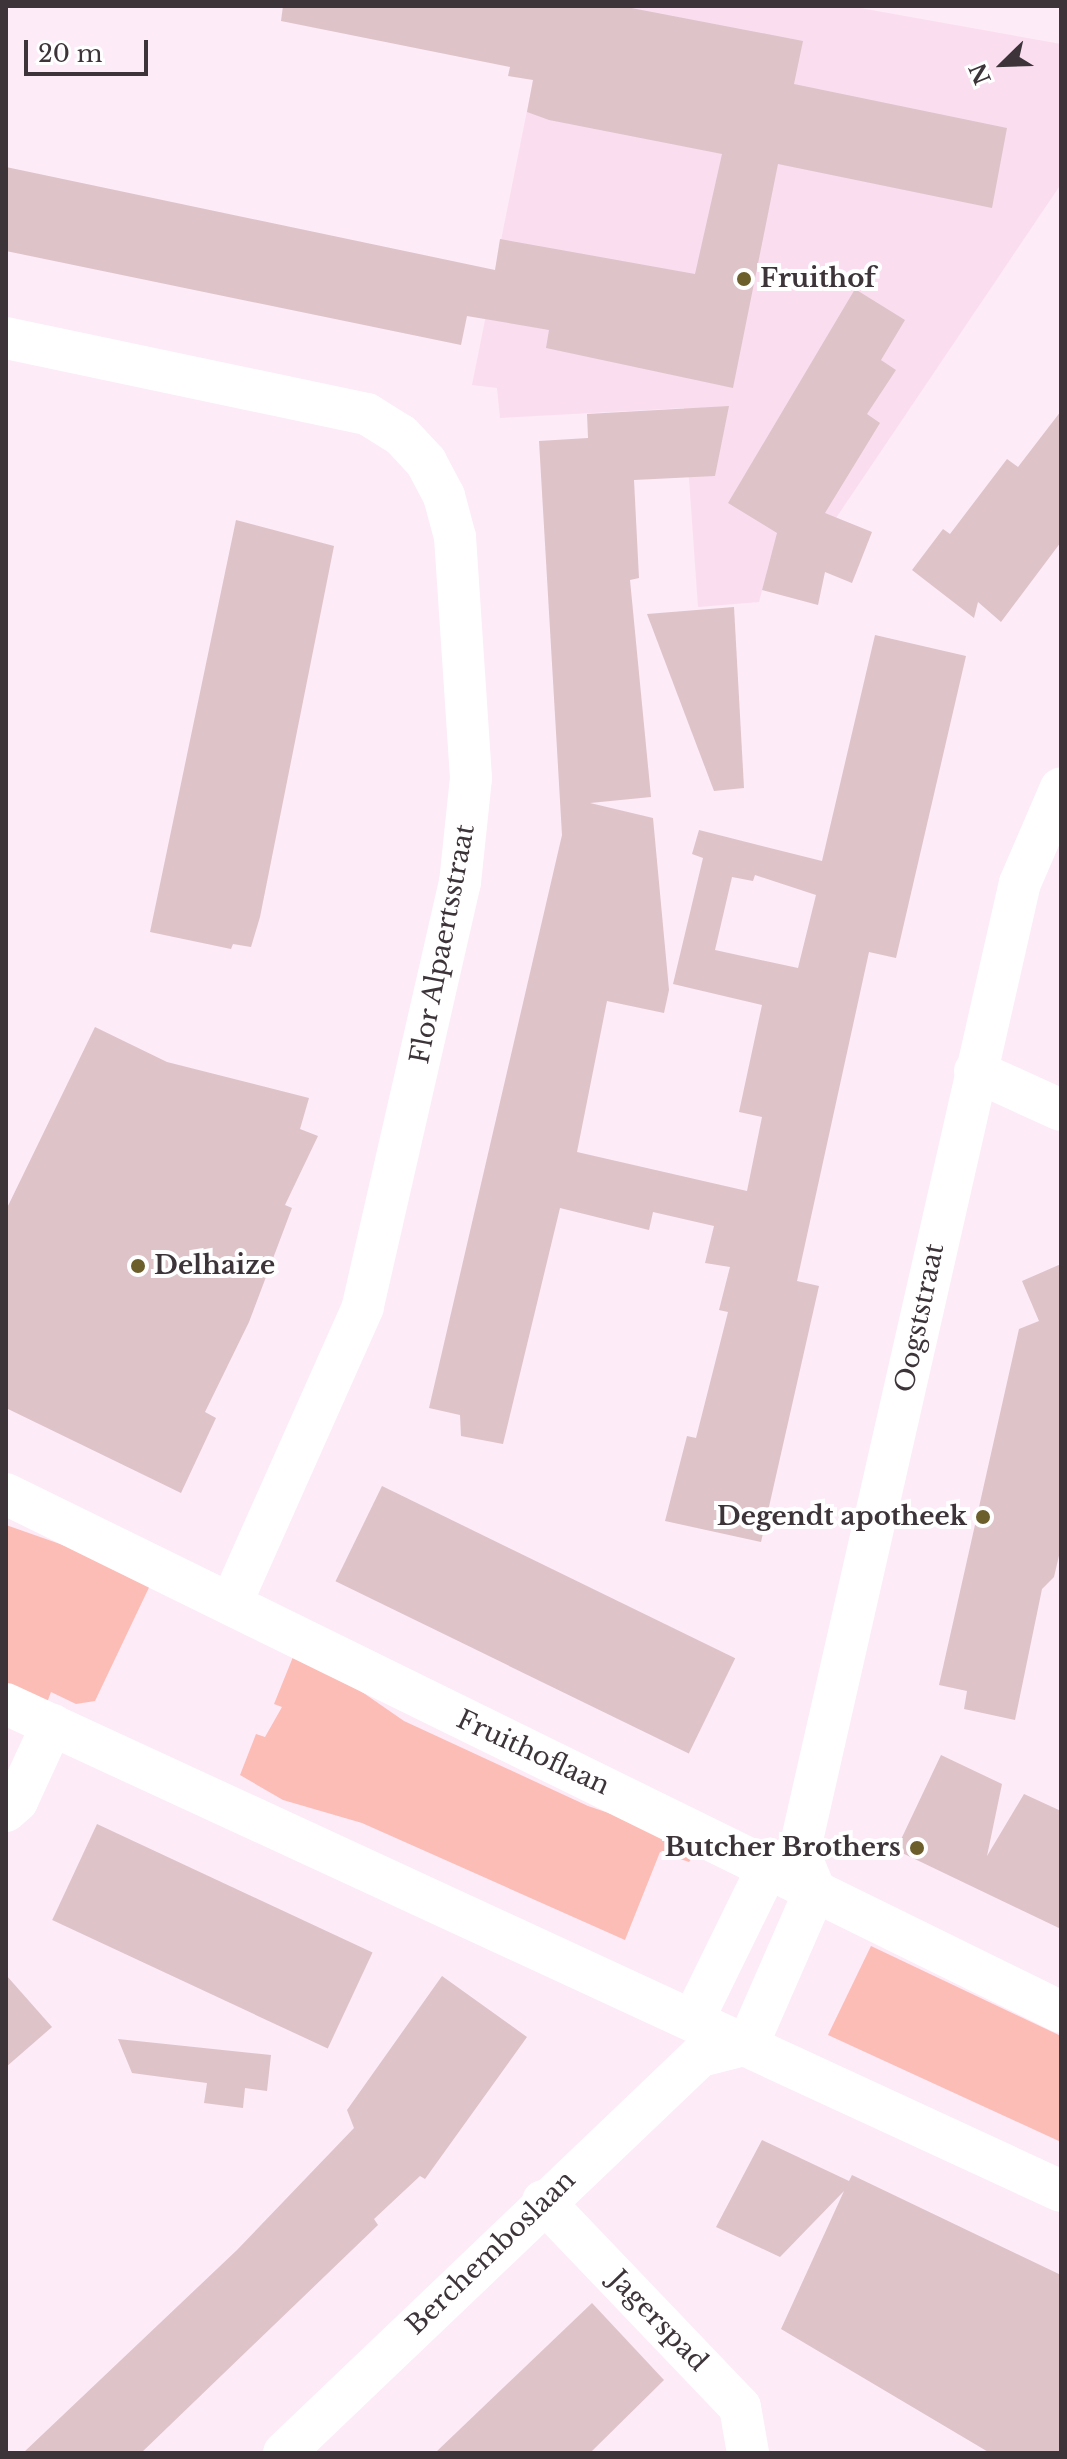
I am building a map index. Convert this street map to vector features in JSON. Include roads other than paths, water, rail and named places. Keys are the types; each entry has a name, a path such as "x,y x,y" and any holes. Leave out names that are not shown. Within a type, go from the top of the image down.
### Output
{"street":[{"name":"Flor Alpaertsstraat","path":"6,338 367,414 401,435 426,462 444,496 455,537 471,778 460,882 363,1307 231,1603"},
{"name":"Oogststraat","path":"697,2037 783,1861 1020,883 1061,788"},
{"path":"975,1071 1061,1110"},
{"name":"Fruithoflaan","path":"6,1494 231,1603 783,1861 815,1891 1061,2012"},
{"path":"6,1704 697,2037"},
{"path":"6,1811 17,1801 52,1725"},
{"path":"815,1891 748,2044 1061,2191"},
{"name":"Berchemboslaan","path":"284,2453 543,2201 697,2037 748,2044"},
{"name":"Jagerspad","path":"543,2201 740,2407 748,2453"}],"place":[{"name":"Fruithof","path":"744,279"},
{"name":"Delhaize","path":"138,1266"},
{"name":"Degendt apotheek","path":"983,1517"},
{"name":"Butcher Brothers","path":"917,1848"}]}
